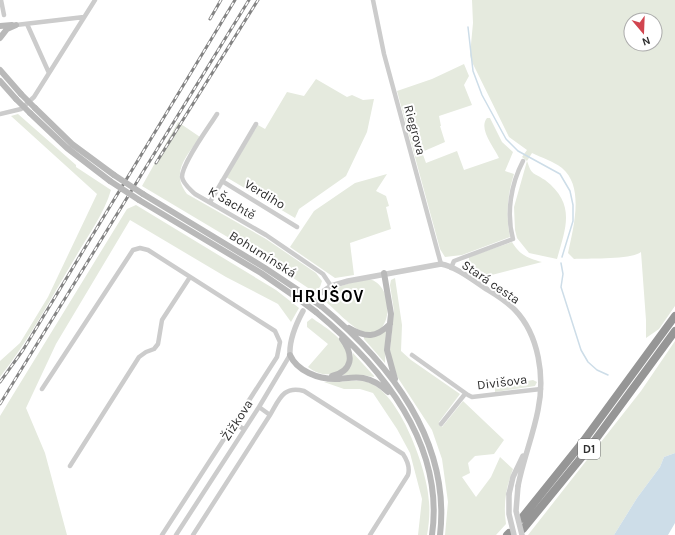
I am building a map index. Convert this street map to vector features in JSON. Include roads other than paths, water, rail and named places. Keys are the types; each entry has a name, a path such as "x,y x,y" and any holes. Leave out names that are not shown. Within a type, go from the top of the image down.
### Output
{"highway":[{"name":"D1","path":"521,519 582,443 675,316"},
{"name":"D1","path":"523,532 590,447 675,331"}],"main road":[{"path":"0,26 16,25"},
{"path":"0,38 7,29 16,25"},
{"path":"0,64 2,81"},
{"name":"Bohumínská","path":"0,70 2,81 16,99 67,148 261,273 300,300 332,326 366,360 402,408 419,437 431,473 434,504 432,535"},
{"name":"Bohumínská","path":"2,81 21,94 72,144 112,178"},
{"name":"Bohumínská","path":"141,197 250,258 304,294 337,320 372,355 400,391 422,429 436,461 441,493 440,535"},
{"path":"384,273 390,303 390,324 386,350 392,373 400,391"},
{"path":"337,320 353,331 371,336 379,333 390,324"},
{"path":"325,378 341,373 348,366 351,358 348,348 332,326"},
{"path":"290,355 294,362 316,376 325,378 359,377 373,381 386,390 402,408"}],"street":[{"path":"1,0 4,15"},
{"path":"0,114 21,109 34,97 94,0"},
{"name":"Riegrova","path":"373,0 384,54 441,264"},
{"path":"16,25 84,17"},
{"path":"26,24 49,73"},
{"name":"K Šachtě","path":"216,114 186,164 182,177 185,184 195,194 266,235 323,274 332,286"},
{"path":"210,202 256,124"},
{"path":"451,268 454,261 513,239 510,224 511,203 513,188 523,161"},
{"name":"Verdiho","path":"222,181 297,227"},
{"path":"42,389 133,250 140,248 148,250 272,329 280,339 280,348 277,358 162,535"},
{"name":"Stará cesta","path":"318,295 332,286 384,273 441,264 451,268 504,300 521,318 536,349 541,389 538,414 528,446"},
{"path":"70,466 140,357 146,352 154,349 158,344 162,320 190,277"},
{"name":"Žižkova","path":"176,535 259,407 290,355 290,346 295,327 303,311"},
{"name":"Divišova","path":"412,355 465,394 472,396 541,389"},
{"path":"193,535 270,416 287,391 292,389 304,391 403,454 406,459 409,471 408,475 370,535"},
{"name":"Divišova","path":"441,424 465,394"},
{"path":"259,407 270,416"},
{"path":"234,423 244,429"},
{"path":"523,532 516,511 518,486 528,446"},
{"path":"510,534 509,494 516,471 528,446"}],"waterway":[{"path":"468,27 473,71 482,95 506,139 518,151 560,174 570,191 573,205 573,221 562,257"},
{"path":"561,263 563,274 561,287 581,350 588,362 597,370 608,375"}],"railway":[{"path":"210,19 221,0"},
{"path":"0,382 23,350 235,0"},
{"path":"0,404 249,0"},
{"path":"156,163 258,0"}],"district":[{"name":"HRUŠOV","path":"328,296"}]}
